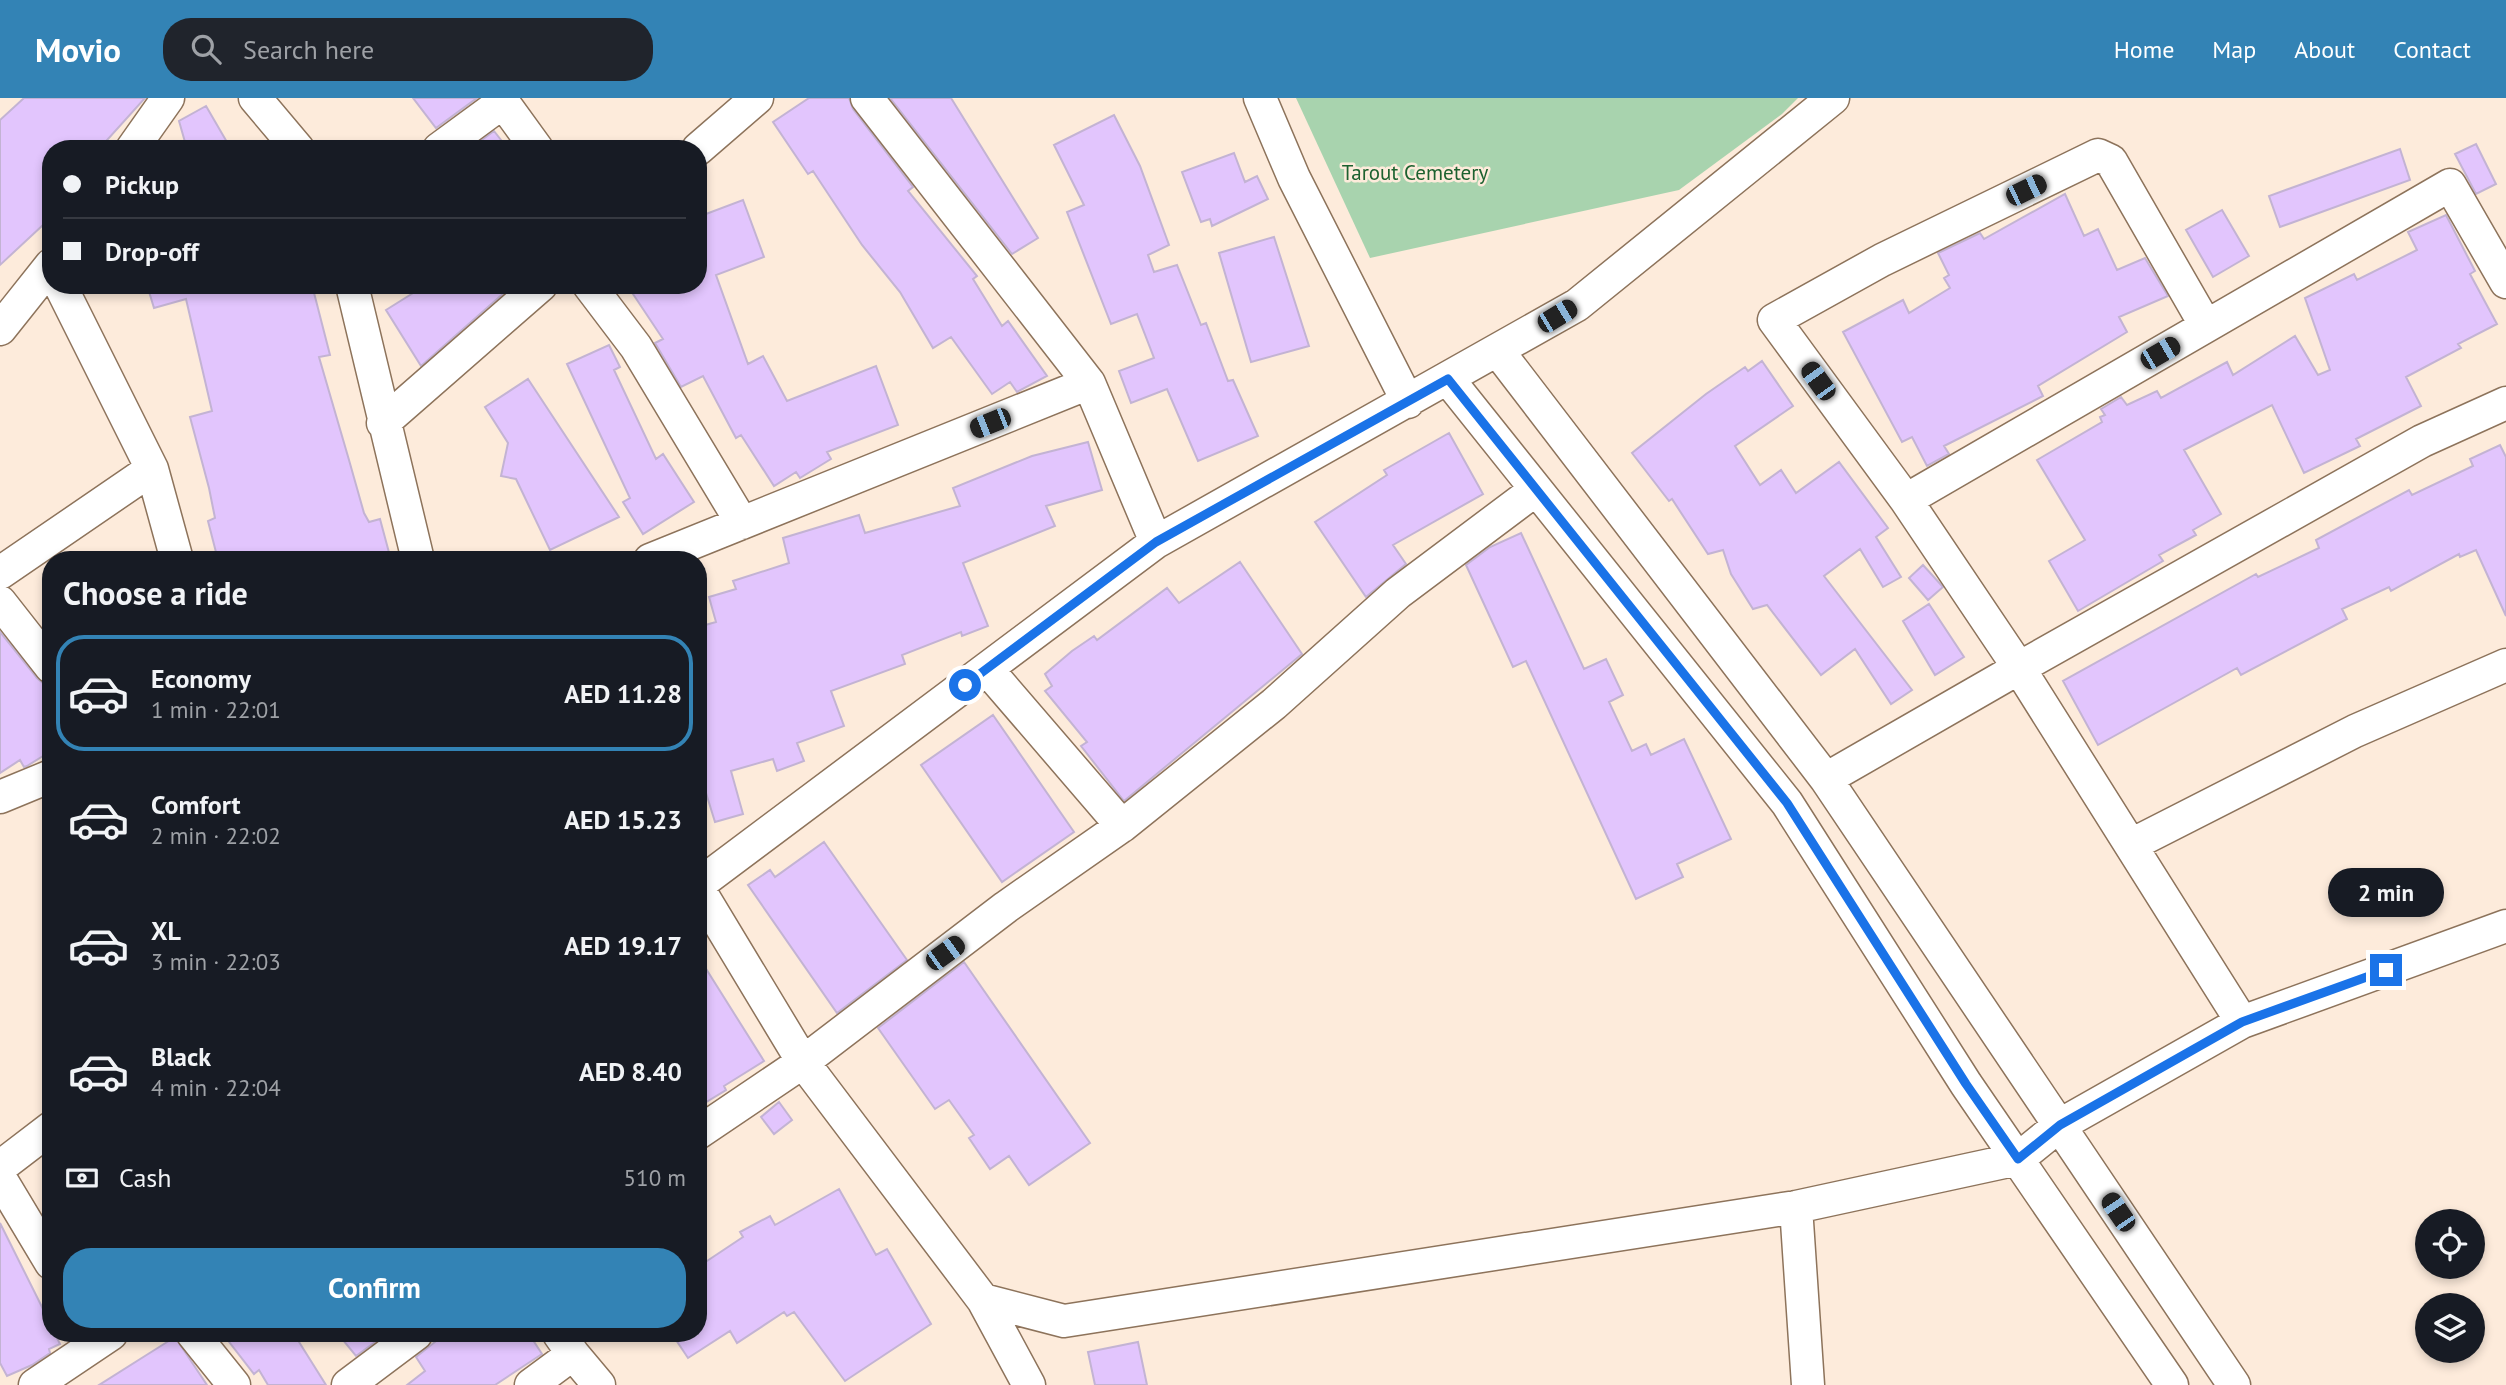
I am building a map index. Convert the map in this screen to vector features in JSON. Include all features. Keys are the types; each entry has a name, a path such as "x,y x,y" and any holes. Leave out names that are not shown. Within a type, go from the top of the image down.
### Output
{"street":[{"path":"138,140 168,98"},
{"path":"256,98 291,140"},
{"path":"707,141 757,98"},
{"path":"867,98 1089,383 1156,542"},
{"path":"1260,98 1294,178 1408,401"},
{"path":"707,880 1156,542 1577,304 1833,98"},
{"path":"451,140 503,99 531,140"},
{"path":"2206,326 2111,161 2098,155 1882,260 1774,320 1906,500 2019,668 2242,1022"},
{"path":"1906,500 2450,185 2506,282"},
{"path":"0,329 42,276"},
{"path":"64,294 152,469 175,551"},
{"path":"354,294 416,551"},
{"path":"383,423 531,294"},
{"path":"596,294 636,348 743,523"},
{"path":"1498,351 1826,779 2234,1385"},
{"path":"1448,379 1787,803 1966,1084 2172,1385"},
{"path":"673,551 1089,383"},
{"path":"1826,779 2423,441 2506,403"},
{"path":"0,573 152,469"},
{"path":"707,1127 803,1062 1006,907 1122,826 1274,705 1398,593 1535,491"},
{"path":"0,602 42,656"},
{"path":"2131,845 2355,731 2506,665"},
{"path":"987,669 1122,826"},
{"path":"0,797 42,780"},
{"path":"707,902 803,1062 983,1300 1029,1385"},
{"path":"983,1300 1064,1321 1796,1208 2018,1159 2060,1125 2242,1022 2506,926"},
{"path":"0,1167 42,1135"},
{"path":"0,1178 42,1249"},
{"path":"1796,1208 1809,1384"},
{"path":"38,1384 94,1342"},
{"path":"199,1342 234,1385"},
{"path":"348,1385 405,1342"},
{"path":"531,1385 566,1344 598,1385"}],"green space":[{"name":"Tarout Cemetery","path":"1296,98 1798,98 1782,114 1679,190 1370,258"}],"building":[{"path":"24,98 145,98 107,140 42,140 42,226 0,265 0,120"},
{"path":"413,98 477,98 436,128"},
{"path":"809,98 849,98 853,109 913,187 908,191 977,276 973,279 1002,326 1008,321 1047,376 1017,392 1010,382 992,394 951,337 933,348 900,292 862,245 813,171 808,174 773,122"},
{"path":"890,98 951,98 1038,238 1012,254"},
{"path":"206,106 226,140 184,140 179,121"},
{"path":"1114,115 1140,166 1169,245 1148,255 1154,272 1177,265 1201,325 1206,323 1228,381 1233,380 1258,436 1198,461 1167,389 1131,403 1119,371 1154,358 1137,314 1111,324 1067,212 1084,205 1054,145"},
{"path":"494,131 501,140 482,140"},
{"path":"2476,144 2496,184 2476,194 2455,154"},
{"path":"2400,149 2410,180 2280,227 2269,196"},
{"path":"1234,153 1245,182 1257,176 1268,199 1212,226 1210,219 1201,222 1182,172"},
{"path":"2065,194 2084,236 2098,229 2117,270 2145,258 2168,296 2119,317 2127,332 2038,386 2043,396 1944,446 1949,454 1927,466 1912,437 1902,442 1843,332 1903,300 1909,313 1950,288 1944,278 1949,275 1938,253 1980,233 1984,239"},
{"path":"743,200 764,257 716,275 748,364 763,356 787,401 876,366 898,425 827,452 831,459 800,478 796,472 774,486 741,435 736,438 703,376 681,387 655,343 663,339 633,294 707,294 707,214"},
{"path":"2222,210 2249,256 2213,277 2186,230"},
{"path":"2446,215 2475,271 2470,274 2497,324 2458,344 2461,348 2406,377 2421,406 2356,439 2360,446 2304,473 2272,405 2184,450 2221,514 2193,530 2196,535 2159,555 2163,561 2078,611 2049,561 2085,540 2037,460 2102,422 2100,417 2105,415 2101,409 2121,397 2127,405 2157,391 2161,398 2227,362 2233,375 2295,336 2318,375 2330,370 2305,298 2354,274 2357,280 2417,250 2408,232"},
{"path":"1274,237 1309,346 1251,362 1219,253"},
{"path":"150,294 314,294 330,355 319,357 364,513 369,522 380,519 389,551 216,551 208,521 215,518 190,417 212,411 186,299 154,308"},
{"path":"412,294 503,294 421,366 386,310"},
{"path":"609,345 620,367 614,370 656,459 663,454 694,502 643,534 623,502 630,498 567,364"},
{"path":"1762,361 1793,406 1735,446 1760,485 1781,470 1796,493 1839,462 1888,528 1876,537 1901,577 1883,587 1860,549 1824,576 1912,690 1891,704 1855,649 1821,675 1767,605 1753,609 1731,574 1723,550 1708,554 1672,499 1669,501 1632,453 1706,394 1745,367 1748,371"},
{"path":"528,379 619,517 550,550 516,479 501,476 508,443 485,407"},
{"path":"1449,433 1483,494 1393,545 1406,564 1366,597 1315,522 1387,475 1384,470"},
{"path":"1088,442 1102,490 1046,506 1055,526 963,563 988,626 962,636 961,632 902,655 905,664 831,691 844,726 797,743 804,761 777,771 773,759 731,771 743,814 715,822 707,796 707,624 716,622 709,597 736,589 733,581 789,563 783,538 859,515 865,533 960,506 953,488 1032,456"},
{"path":"2500,445 2506,457 2506,616 2476,550 2460,557 2459,554 2391,591 2389,587 2342,609 2347,619 2241,675 2237,668 2098,745 2063,681 2256,574 2258,577 2319,548 2316,540 2409,490 2412,495 2473,466 2470,459"},
{"path":"1521,533 1584,669 1606,659 1623,695 1609,702 1632,751 1646,744 1651,755 1684,739 1731,839 1677,864 1683,877 1636,899 1526,661 1513,667 1466,565 1490,547"},
{"path":"1240,562 1302,654 1124,801 1081,746 1087,742 1045,691 1052,686 1045,674 1072,651 1094,636 1097,640 1167,588 1179,603"},
{"path":"1923,565 1943,587 1928,600 1909,578"},
{"path":"1929,604 1964,657 1935,675 1903,621"},
{"path":"0,632 42,682 42,757 24,767 20,760 0,773"},
{"path":"993,715 1074,832 1002,882 921,765"},
{"path":"824,842 907,960 837,1013 748,885 770,870 775,877"},
{"path":"964,962 1090,1143 1029,1185 1009,1156 990,1169 969,1138 974,1135 949,1100 935,1109 878,1028"},
{"path":"707,970 764,1061 724,1086 726,1090 707,1102"},
{"path":"779,1102 792,1120 774,1134 761,1117"},
{"path":"839,1189 876,1255 887,1249 931,1324 845,1381 794,1312 787,1316 784,1312 737,1343 730,1331 688,1358 677,1342 707,1342 707,1261 743,1237 740,1232 770,1216 775,1225"},
{"path":"0,1223 42,1307 42,1342 60,1344 49,1349 50,1353 32,1365 7,1376 0,1363"},
{"path":"167,1342 178,1342 207,1385 99,1385"},
{"path":"229,1342 299,1342 326,1385 268,1385 259,1370 254,1374"},
{"path":"345,1342 375,1342 356,1356"},
{"path":"435,1342 534,1342 542,1354 495,1385 407,1385 425,1371 416,1357"},
{"path":"1138,1342 1147,1385 1095,1385 1088,1352"}],"route":[{"path":"965,685 1156,542 1448,379 1787,803 1966,1084 2018,1159 2060,1125 2242,1022 2386,970"}]}
